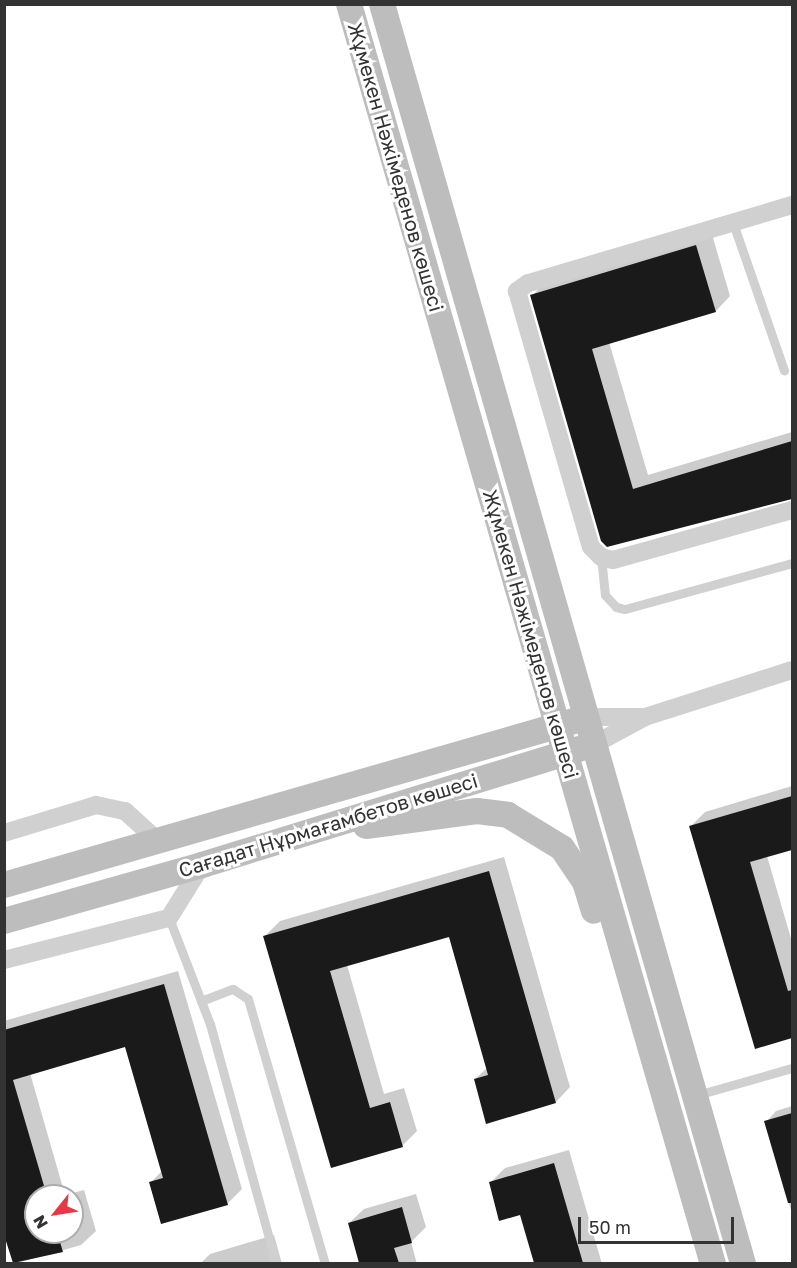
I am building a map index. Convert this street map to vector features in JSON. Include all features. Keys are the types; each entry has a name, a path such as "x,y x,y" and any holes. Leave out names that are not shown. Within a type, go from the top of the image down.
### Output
{"main road":[{"name":"Жұмекен Нәжімеденов көшесі","path":"349,4 713,1263"},
{"name":"Жұмекен Нәжімеденов көшесі","path":"382,4 743,1263"},
{"name":"Сағадат Нұрмағамбетов көшесі","path":"4,885 586,717"},
{"name":"Сағадат Нұрмағамбетов көшесі","path":"4,921 202,865 593,745"},
{"path":"256,847 348,829 477,811 508,815 562,848 585,882 614,974 648,1034"}],"street":[{"path":"792,205 528,283 518,291 591,547 601,557 613,560 792,510"},
{"name":"Сағадат Нұрмағамбетов көшесі","path":"593,745 645,717 792,670"},
{"name":"Сағадат Нұрмағамбетов көшесі","path":"586,717 645,717"},
{"path":"4,833 96,805 125,812 159,842"},
{"path":"4,960 169,918 202,865"}],"lane":[{"path":"733,223 784,370"},
{"path":"601,557 605,595 616,607 625,609 792,563"},
{"path":"169,918 201,1001 276,1263"},
{"path":"201,1001 233,989 248,999 325,1263"},
{"path":"694,1096 792,1068"}],"building":[{"path":"696,245 716,312 592,349 633,489 792,441 792,499 607,547 601,541 530,295"},
{"path":"792,796 792,850 750,862 788,991 792,990 792,1038 755,1049 689,826"},
{"path":"489,871 556,1103 486,1124 474,1079 488,1075 449,937 330,971 370,1108 390,1102 403,1147 331,1168 263,936"},
{"path":"164,984 228,1205 161,1224 149,1182 163,1178 125,1047 13,1080 43,1184 24,1184 24,1244 61,1244 63,1252 13,1263 4,1235 4,1030"},
{"path":"792,1113 792,1203 788,1203 764,1121"},
{"path":"554,1163 583,1263 534,1263 520,1215 499,1221 489,1182"},
{"path":"402,1207 412,1243 394,1248 399,1263 359,1263 348,1223"}]}
